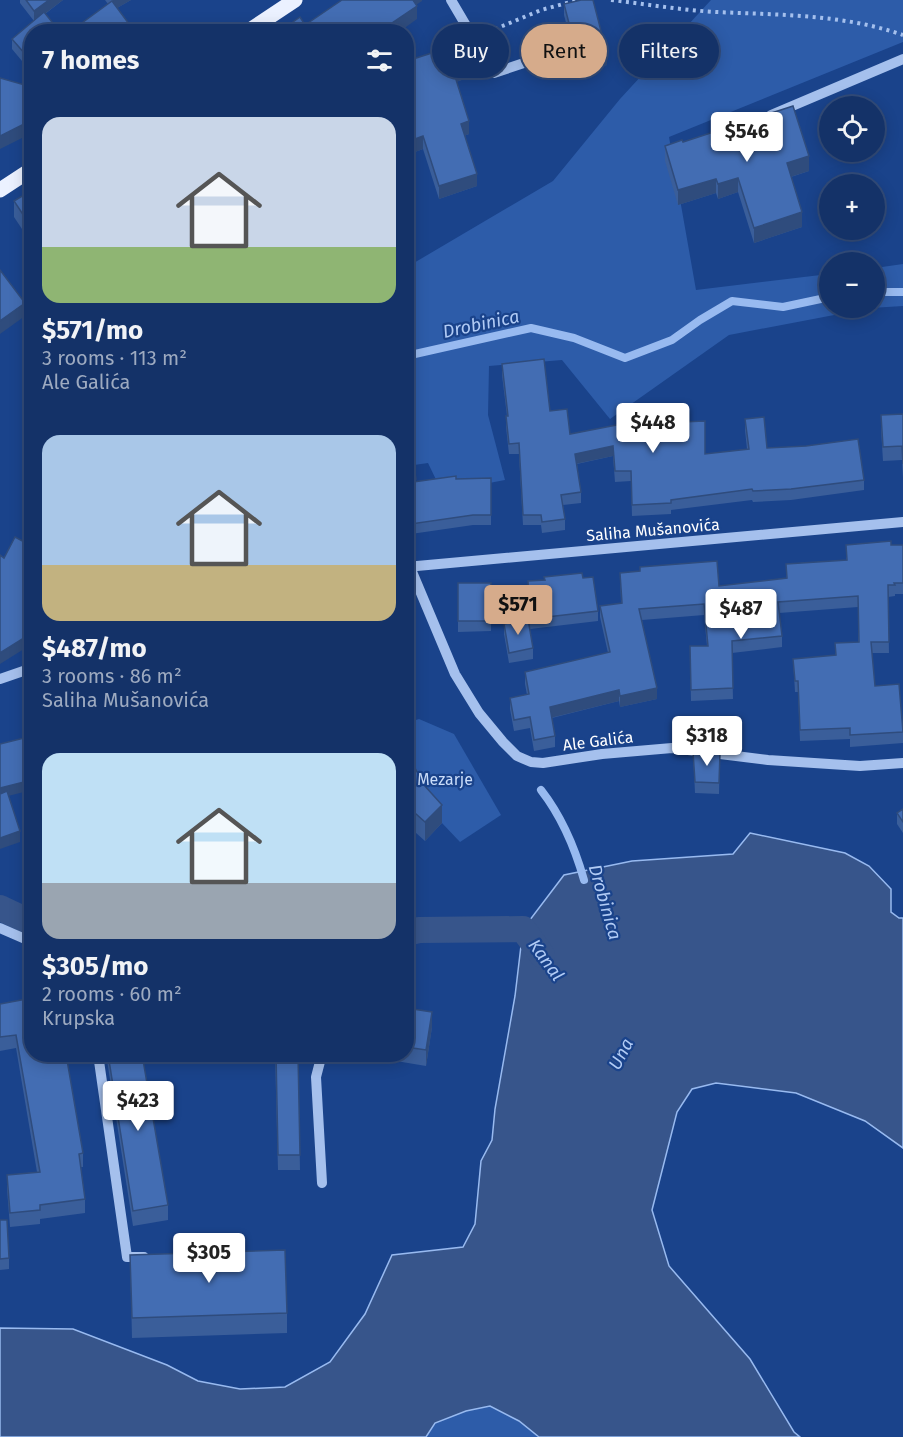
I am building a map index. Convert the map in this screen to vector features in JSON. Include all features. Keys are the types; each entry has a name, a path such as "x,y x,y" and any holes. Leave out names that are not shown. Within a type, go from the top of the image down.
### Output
{"main road":[{"path":"259,24 295,0"},
{"path":"0,190 24,174"}],"street":[{"path":"451,0 465,24"},
{"path":"763,118 903,58"},
{"name":"Saliha Mušanovića","path":"414,566 903,522"},
{"name":"Ale Galića","path":"414,581 455,674 479,713 517,756 531,762 543,763 602,754 672,748 768,760 848,766 903,764"},
{"path":"0,679 24,671"},
{"path":"0,928 24,938"},
{"path":"99,1062 127,1257 150,1257"},
{"path":"320,1062 316,1077 322,1183"}],"path":[{"path":"507,24 541,10 578,0"},
{"path":"611,0 666,9 777,13 831,18 903,35"}],"green space":[{"path":"711,0 903,0 903,42 669,137 696,290 819,275 819,318 729,335 610,419 562,360 489,366 488,415 505,480 442,492 428,463 414,465 414,263 553,181 639,78 719,78 719,24 689,24"},
{"path":"903,264 903,306 885,307 885,267"},
{"name":"Mezarje","path":"419,719 454,734 501,815 460,842 442,823 414,781 414,721"},
{"path":"490,1406 519,1421 539,1437 426,1437 435,1423 466,1411"}],"water":[{"name":"Una","path":"750,833 845,853 869,866 891,889 891,912 903,918 903,1148 865,1121 796,1093 716,1083 692,1089 677,1112 652,1210 669,1266 750,1359 794,1432 800,1437 539,1437 519,1421 490,1406 466,1411 435,1423 426,1437 0,1437 0,1328 73,1329 167,1365 198,1381 240,1389 285,1387 330,1362 365,1314 392,1255 463,1247 475,1224 481,1161 492,1140 495,1109 515,996 523,929 564,875 632,861 733,854"}],"building":[{"path":"26,0 49,0 34,11"},
{"path":"342,0 413,0 417,6 393,24 306,24"},
{"path":"593,0 599,24 569,24 564,4"},
{"path":"112,1 129,24 80,24"},
{"path":"44,12 54,24 30,24"},
{"path":"300,17 304,24 290,24"},
{"path":"24,29 24,53 12,39"},
{"path":"432,53 432,78 456,78 469,121 461,124 477,174 439,186 423,136 415,139 414,136 414,55 416,58"},
{"path":"0,78 24,85 24,124 0,136"},
{"path":"793,106 809,156 787,163 802,212 754,228 738,178 718,184 716,179 678,190 665,146"},
{"path":"24,195 24,216 14,201"},
{"path":"0,270 24,304 0,321"},
{"path":"544,359 550,411 567,409 570,434 632,422 681,418 682,422 705,421 705,454 749,449 745,419 764,417 767,448 806,446 858,439 864,480 791,489 753,491 752,489 671,500 671,503 632,505 631,471 615,471 613,446 575,454 581,492 561,495 565,519 542,522 541,515 523,515 519,443 509,444 502,364"},
{"path":"903,414 903,464 902,446 883,447 881,415"},
{"path":"456,476 456,479 491,478 491,515 473,515 414,524 414,482"},
{"path":"15,537 24,542 24,638 0,653 0,555 4,558"},
{"path":"891,541 891,545 903,545 903,583 888,585 889,642 871,642 875,686 899,684 903,732 850,735 850,728 800,730 798,681 795,681 793,659 836,655 835,643 859,642 858,596 778,602 782,636 732,641 733,688 691,690 690,646 708,646 704,604 639,609 657,688 620,696 619,690 550,707 555,736 534,740 530,717 514,720 510,698 529,694 525,672 610,652 600,606 622,603 620,573 640,571 640,567 717,561 719,586 787,578 786,564 847,560 846,545"},
{"path":"582,573 583,578 593,577 598,611 530,619 528,581"},
{"path":"458,583 491,583 491,621 458,621"},
{"path":"528,619 533,648 509,653 504,624"},
{"path":"24,738 24,782 0,788 0,744"},
{"path":"693,752 720,753 719,783 695,782"},
{"path":"414,766 424,785 442,805 425,822 414,812"},
{"path":"7,791 20,831 0,838 0,794"},
{"path":"903,809 903,822 897,813"},
{"path":"24,1000 24,1062 67,1062 83,1153 79,1154 85,1199 40,1205 40,1210 10,1213 7,1175 40,1172 16,1035 0,1037 0,1004"},
{"path":"414,1009 432,1012 426,1050 414,1048"},
{"path":"109,1062 143,1062 168,1205 133,1211"},
{"path":"276,1062 298,1062 300,1155 278,1155"},
{"path":"0,1220 7,1220 9,1258 0,1259"},
{"path":"285,1250 287,1313 132,1318 130,1255"}],"waterway":[{"name":"Drobinica","path":"885,292 903,292"},
{"name":"Drobinica","path":"414,354 531,328 574,338 625,358 672,340 732,301 783,307 819,299"},
{"name":"Drobinica","path":"541,790 567,833 584,880"},
{"name":"Kanal","path":"0,908 24,919"},
{"name":"Kanal","path":"414,931 523,929 542,955"}]}
